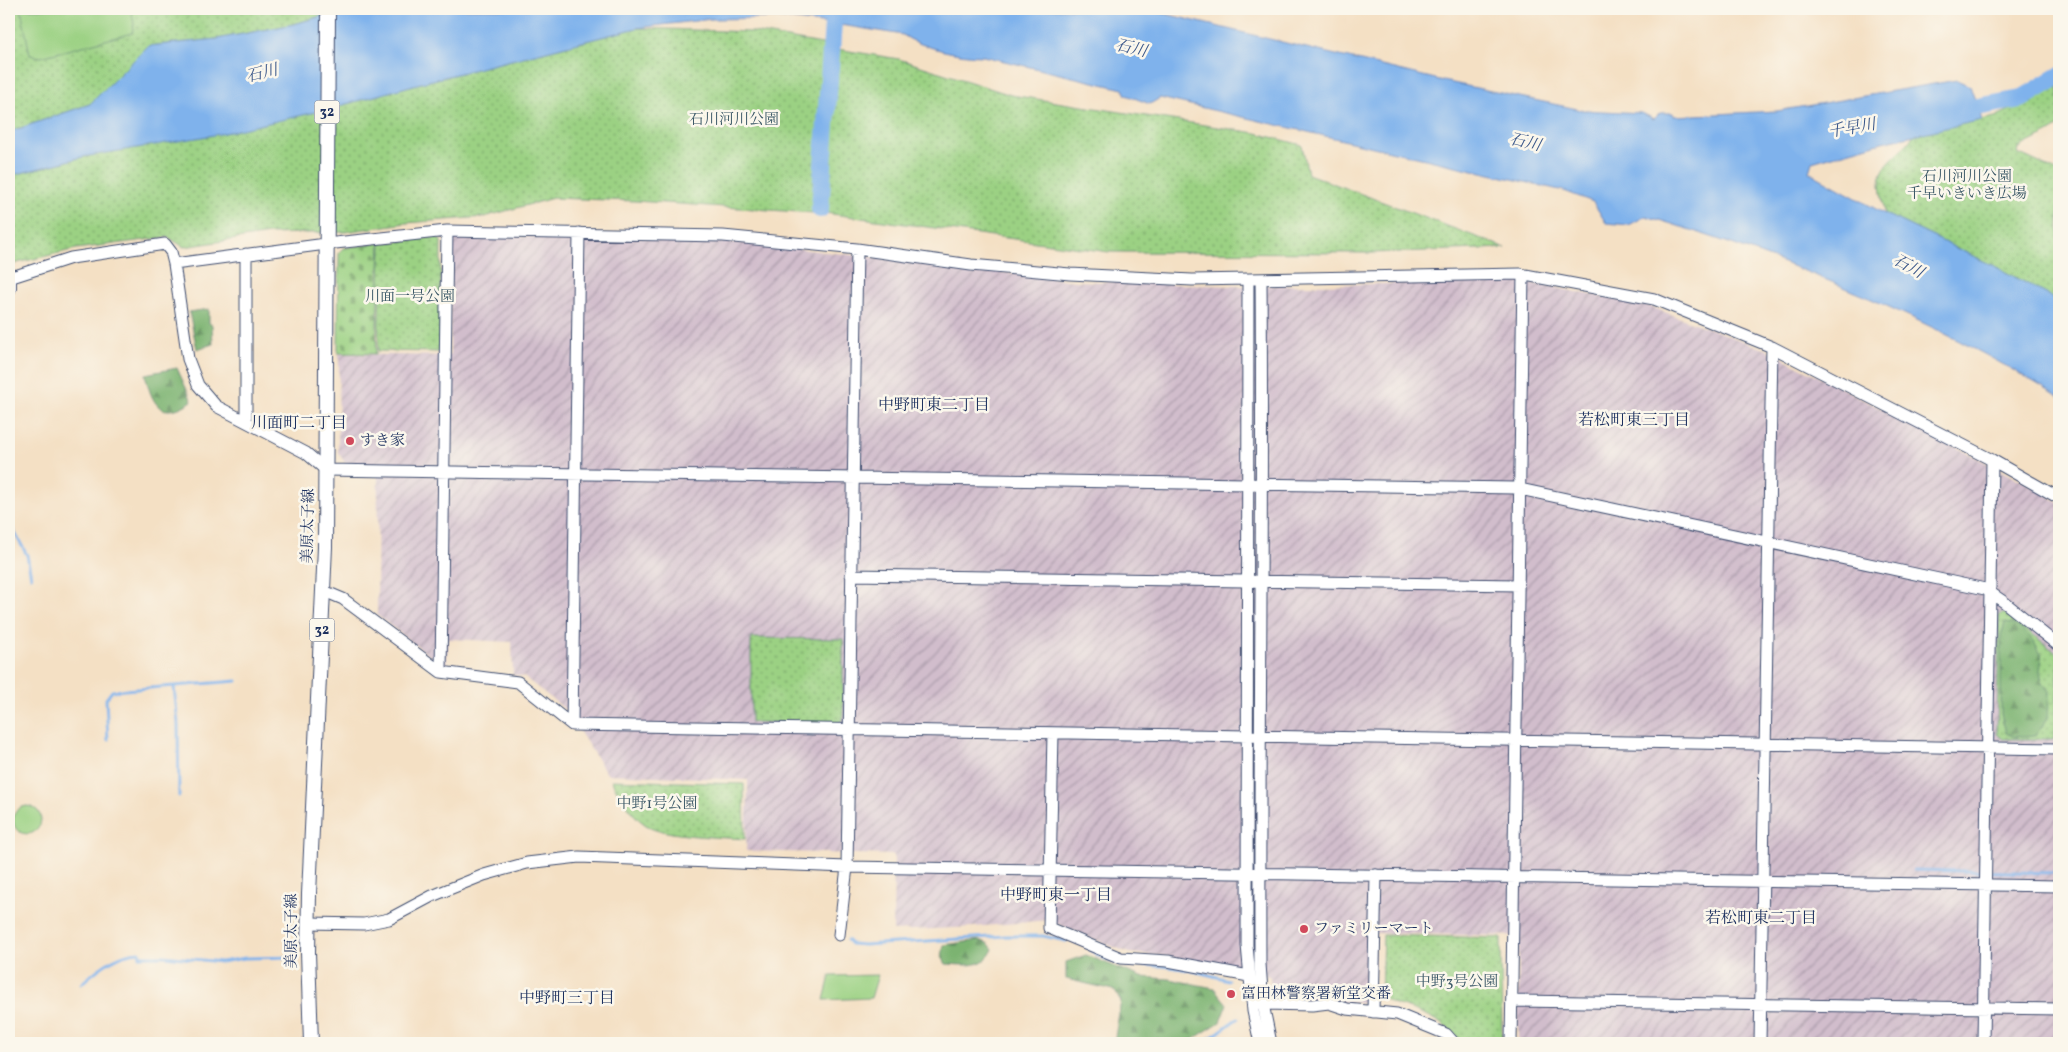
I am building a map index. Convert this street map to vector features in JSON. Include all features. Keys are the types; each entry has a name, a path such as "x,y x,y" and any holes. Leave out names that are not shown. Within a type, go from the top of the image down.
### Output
{"main road":[{"name":"美原太子線","path":"311,1043 308,923 324,591 326,470 328,9"}],"street":[{"path":"441,672 447,231"},
{"path":"174,264 326,244 447,231 723,236 857,249 971,265 1070,274 1192,280 1523,275 1654,299 1772,347 1992,460 2059,498"},
{"path":"572,725 579,233"},
{"path":"9,280 70,258 166,244 171,252 174,264 188,359 198,385 216,406 306,453 326,470 1520,489 1985,590 2059,646"},
{"path":"839,935 847,867 857,249"},
{"path":"246,254 246,421"},
{"path":"1511,1043 1523,275"},
{"path":"1248,280 1247,874 1249,976 1260,1043"},
{"path":"1261,280 1260,964 1263,1004 1271,1043"},
{"path":"1760,1043 1772,347"},
{"path":"1983,1043 1992,460"},
{"path":"851,575 1518,585"},
{"path":"324,591 343,599 441,672 518,682 572,725 2059,748"},
{"path":"1053,733 1049,928 1083,940 1121,958 1168,962 1249,976"},
{"path":"308,923 364,924 389,919 432,896 484,875 527,863 561,858 635,857 847,867 2059,886"},
{"path":"1373,1012 1376,875"},
{"path":"1512,1001 2059,1009"},
{"path":"1263,1004 1329,1003 1373,1012 1397,1014 1446,1034 1454,1043"}],"shaded area":[{"path":"451,236 657,238 757,244 1076,281 1234,286 1514,282 1542,285 1651,307 1767,350 2045,493 2059,504 2059,1043 1518,1043 1519,936 1375,933 1372,1003 1282,998 1271,993 1270,976 1167,956 1129,953 1048,920 974,927 893,931 894,855 746,851 748,780 607,774 565,709 524,677 513,675 512,642 449,639 446,668 377,615 378,465 345,463 338,452 339,354 450,356"}],"green space":[{"path":"9,9 346,9 294,24 217,39 148,46 90,104 9,132"},
{"path":"21,9 131,9 134,24 132,33 41,57 30,55"},
{"name":"石川河川公園","path":"637,28 753,32 828,45 814,213 635,201 553,198 484,217 406,223 345,232 269,234 184,247 168,237 76,249 17,263 9,267 9,176 83,157 325,110 421,83"},
{"path":"837,49 899,59 1011,95 1256,133 1302,145 1308,174 1506,248 1372,253 1109,252 825,213"},
{"name":"石川河川公園 千早いきいき広場","path":"2059,86 2059,126 2019,148 2018,153 2059,172 2059,301 1998,268 1885,214 1880,188 1881,176 1888,163 1910,141 1914,134 1995,117"},
{"name":"川面一号公園","path":"437,237 441,241 440,352 378,351 381,243"},
{"path":"380,243 376,354 338,353 339,253 343,248"},
{"path":"209,309 209,323 212,325 213,344 197,349 189,312"},
{"path":"177,368 192,401 172,410 165,410 159,407 151,394 145,374"},
{"path":"2005,613 2059,655 2055,739 2003,739 1997,734 1999,616"},
{"path":"2005,623 2018,626 2023,630 2042,656 2040,671 2042,682 2049,691 2048,718 2036,735 2014,737 2006,733 2001,714 2001,635"},
{"path":"751,638 843,639 843,719 839,723 751,722"},
{"name":"中野1号公園","path":"611,780 744,784 745,839 680,834 655,829 640,821 630,810"},
{"path":"27,806 37,810 41,820 37,830 27,834 17,830 13,820 17,810"},
{"name":"中野3号公園","path":"1383,935 1501,938 1502,1043 1463,1043 1451,1031 1431,1018 1384,998 1381,995"},
{"path":"980,940 989,944 993,949 985,960 979,963 967,965 946,964 942,957 944,945"},
{"path":"1086,955 1141,977 1169,979 1214,988 1227,1004 1220,1022 1187,1043 1114,1043 1121,1001 1114,990 1066,979 1066,962"},
{"path":"878,975 871,998 824,1000 830,976"}],"water":[{"name":"石川","path":"346,9 1145,9 1448,82 1582,110 1642,113 1654,119 1660,113 1673,113 1674,116 1777,111 1957,80 1970,86 1982,120 1882,142 1812,162 1809,172 1885,214 1998,268 2059,301 2059,397 2010,368 1960,342 1858,293 1754,252 1646,216 1629,225 1606,223 1593,202 1564,191 1160,98 1150,104 1126,95 1123,89 983,56 963,55 942,50 920,44 903,35 778,18 712,19 637,28 421,83 325,110 220,134 83,157 9,176 9,132 90,104 148,46 217,39 294,24"}],"waterway":[{"path":"820,209 834,9"},
{"name":"千早川","path":"1955,111 2021,99 2059,76"},
{"path":"9,495 11,526 27,555 31,577"},
{"path":"108,740 106,699 112,691 237,681"},
{"path":"174,687 178,723 179,796"},
{"path":"1914,870 2059,873"},
{"path":"847,940 851,944 864,945 1006,936 1043,936 1066,941"},
{"path":"1091,950 1116,962 1179,968 1228,980"},
{"path":"81,984 116,958 132,953 140,952 140,956 164,956 221,962 245,958 295,957"},
{"path":"1204,1043 1238,1018"}],"place":[{"name":"すき家","path":"350,441"},
{"name":"ファミリーマート","path":"1304,929"},
{"name":"富田林警察署新堂交番","path":"1231,994"}],"district":[{"name":"中野町東二丁目","path":"934,406"},
{"name":"若松町東三丁目","path":"1634,421"},
{"name":"川面町二丁目","path":"299,424"},
{"name":"中野町東一丁目","path":"1056,896"},
{"name":"若松町東二丁目","path":"1761,919"},
{"name":"中野町三丁目","path":"567,999"}]}
